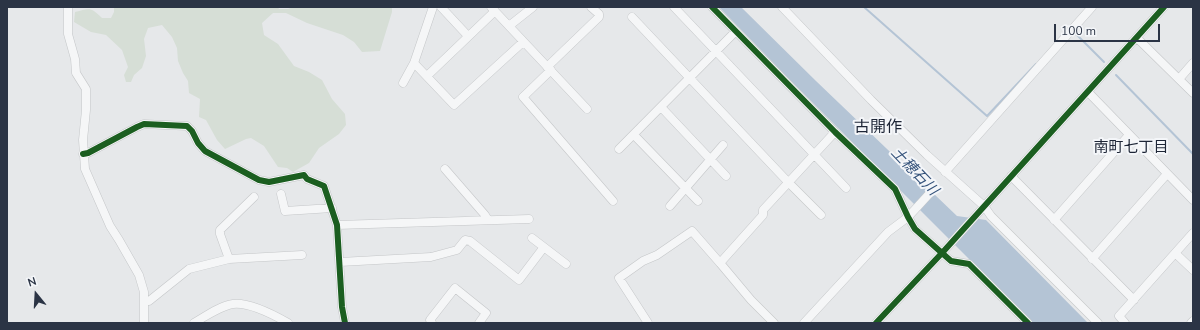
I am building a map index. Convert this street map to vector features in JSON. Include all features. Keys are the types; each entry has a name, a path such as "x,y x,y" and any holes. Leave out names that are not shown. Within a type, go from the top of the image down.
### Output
{"street":[{"path":"68,7 68,34 75,60 76,73 86,89 83,154 85,169 110,226 139,276 143,286 144,323"},
{"path":"403,83 414,63 433,7"},
{"path":"441,7 468,36"},
{"path":"509,26 532,7"},
{"path":"591,7 599,14 599,17 523,97 613,201"},
{"path":"674,7 846,188"},
{"path":"712,7 835,132 895,189 915,229 951,261 969,264 1028,323"},
{"path":"782,7 871,100 945,172 984,206 991,216 1098,323"},
{"path":"945,172 1092,7"},
{"path":"876,323 942,253 1164,7"},
{"path":"427,76 493,9 587,109"},
{"path":"632,17 821,215"},
{"path":"619,149 735,32"},
{"path":"1137,38 1193,93"},
{"path":"414,63 454,105 523,42"},
{"path":"1179,79 1193,63"},
{"path":"1088,92 1193,200"},
{"path":"661,107 726,176"},
{"path":"83,154 88,154 144,124 187,126 192,131 204,151 259,180 269,182 304,175 307,179 324,186 338,225 342,307 345,323"},
{"path":"720,263 764,215 763,210 835,132"},
{"path":"634,135 698,201"},
{"path":"1054,220 1129,135"},
{"path":"670,206 723,145"},
{"path":"445,169 488,220"},
{"path":"1092,258 1167,174"},
{"path":"1011,176 1134,300"},
{"path":"804,323 888,232 908,217 930,193"},
{"path":"281,194 285,211 332,208"},
{"path":"229,259 220,230 254,197"},
{"path":"338,225 529,219"},
{"path":"648,323 619,278 643,261 657,255 692,231 751,300 774,323"},
{"path":"1125,323 1119,316 1193,233"},
{"path":"532,238 566,264"},
{"path":"340,262 431,257 457,250 465,240 470,241 519,280 544,247"},
{"path":"1174,253 1193,270"},
{"path":"144,301 148,301 189,269 229,259 302,255"},
{"path":"432,323 430,320 455,288 486,313 479,323"},
{"path":"194,323 222,308 233,304 242,304 255,308 288,323"}],"shaded area":[{"path":"114,7 278,7 279,9 288,9 294,7 392,7 392,12 380,51 362,52 354,42 343,35 307,23 286,13 273,13 262,23 264,35 278,44 294,66 309,72 322,80 332,99 345,114 346,125 339,134 319,148 309,163 293,172 287,168 278,167 264,146 251,138 225,149 217,140 206,120 199,117 200,99 189,93 188,81 178,61 177,48 172,37 162,25 148,28 144,39 146,56 142,68 134,75 131,82 126,82 124,75 128,67 122,50 106,35 91,32 74,22 75,12 87,9 93,10 102,18 111,18 114,12"}],"water":[{"path":"719,7 741,7 957,216 986,220 1088,323 1033,323"}],"waterway":[{"path":"864,7 987,116 1036,64"},
{"path":"1073,31 1104,62"},
{"path":"1116,75 1193,154"}],"cycle path":[{"path":"712,7 835,132 895,189 915,229 951,261 969,264 1028,323"},
{"path":"876,323 942,253 1164,7"},
{"path":"83,154 88,153 144,124 187,126 205,151 259,180 269,182 304,175 307,179 324,186 337,225 342,307 345,323"}],"district":[{"name":"古開作","path":"878,128"},
{"name":"南町七丁目","path":"1131,148"}],"water label":[{"name":"土穂石川","path":"914,172"}]}
